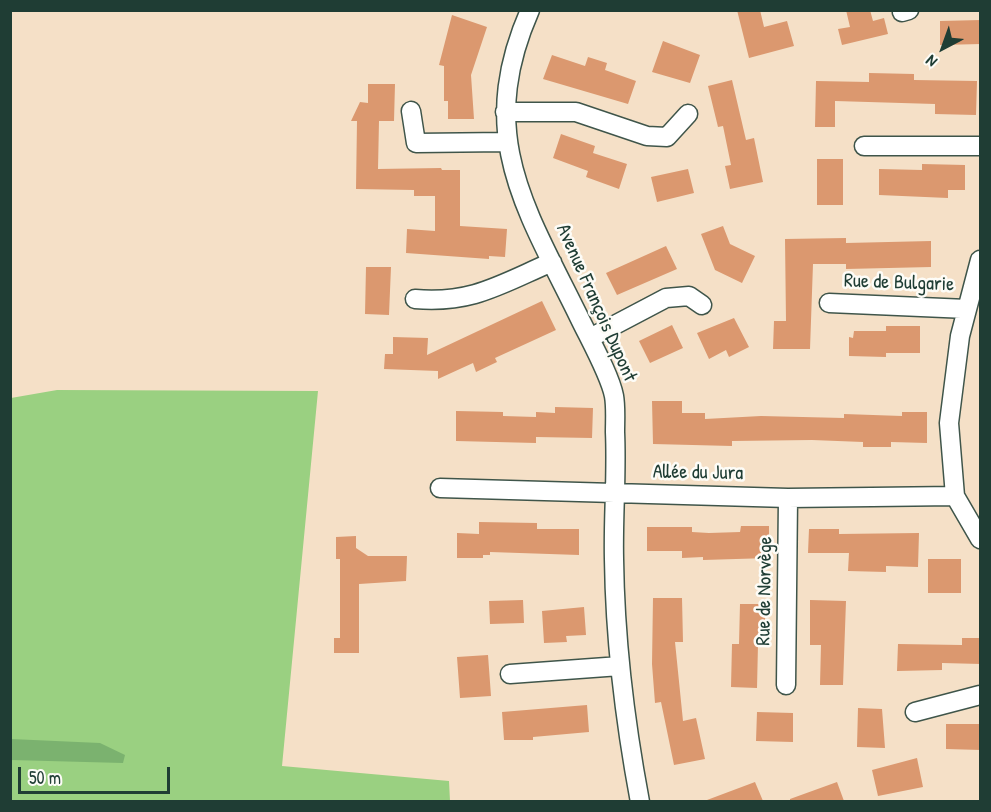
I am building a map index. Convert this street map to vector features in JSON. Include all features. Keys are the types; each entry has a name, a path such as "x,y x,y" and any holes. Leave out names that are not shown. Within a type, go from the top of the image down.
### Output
{"street":[{"name":"Avenue François Dupont","path":"530,10 522,28 507,87 506,142 522,196 590,338 614,395 616,493 614,557 620,666 623,701 640,801"},
{"path":"411,111 416,143 506,142"},
{"path":"505,112 576,112 647,136 667,137 688,114"},
{"path":"864,146 981,146"},
{"path":"981,260 960,336 949,423 955,496 981,539"},
{"path":"414,299 442,301 471,297 552,262"},
{"path":"590,338 666,298 689,296 702,305"},
{"name":"Rue de Bulgarie","path":"829,303 967,309"},
{"name":"Allée du Jura","path":"440,488 788,498 955,496"},
{"name":"Rue de Norvège","path":"786,685 788,498"},
{"path":"510,674 620,666"},
{"path":"915,712 981,695"}],"green space":[{"path":"57,390 318,391 282,766 449,781 450,801 11,802 11,398"},
{"path":"11,739 100,743 125,755 123,763 11,760"}],"building":[{"path":"737,10 760,10 764,27 787,21 794,46 749,58"},
{"path":"846,10 870,10 873,21 884,18 888,34 842,45 838,29 850,27"},
{"path":"452,15 487,27 471,75 474,119 448,119 448,101 444,101 444,66 439,65"},
{"path":"981,20 981,44 940,45 940,21"},
{"path":"663,41 700,55 690,83 652,72"},
{"path":"552,55 585,66 588,57 607,63 605,70 636,81 628,104 543,79"},
{"path":"869,73 914,74 914,80 977,81 976,115 935,114 935,104 835,101 835,127 815,127 816,81 869,82"},
{"path":"732,80 746,140 754,138 763,182 730,189 725,166 731,165 723,126 718,127 708,86"},
{"path":"368,84 395,84 394,121 379,121 378,169 460,170 460,226 507,229 505,257 489,256 489,259 406,253 407,229 435,231 435,196 414,196 414,190 356,189 357,121 351,121 360,102 368,103"},
{"path":"561,134 595,146 593,153 627,164 619,189 586,177 588,171 553,158"},
{"path":"817,159 843,159 843,205 817,205"},
{"path":"922,164 965,165 965,190 948,190 948,198 879,195 879,169 922,170"},
{"path":"688,169 694,193 657,202 651,177"},
{"path":"723,226 730,244 755,256 742,283 715,270 701,234"},
{"path":"846,238 846,243 931,241 931,267 846,269 846,264 813,264 810,349 773,349 774,321 786,321 785,239"},
{"path":"666,246 677,269 617,295 606,273"},
{"path":"366,267 391,267 389,315 365,314"},
{"path":"542,301 556,330 495,358 497,362 476,372 473,363 438,379 438,371 384,369 385,354 393,354 393,337 428,338 427,355"},
{"path":"734,318 749,347 729,357 726,350 709,359 697,333"},
{"path":"672,325 683,348 650,363 639,341"},
{"path":"886,326 920,326 920,353 886,353 886,357 849,356 849,337 853,338 854,331 886,331"},
{"path":"652,401 682,401 682,413 705,413 705,419 761,416 844,418 844,414 902,416 902,412 927,412 927,443 891,442 891,447 863,447 863,442 812,440 732,441 732,446 653,444"},
{"path":"555,407 593,408 592,438 536,437 536,443 456,441 456,411 503,412 503,416 536,417 536,412 555,413"},
{"path":"479,522 537,523 537,529 579,529 579,555 490,552 490,555 483,555 483,558 457,558 457,533 479,534"},
{"path":"741,526 769,526 769,558 703,560 703,557 682,558 682,551 647,551 647,527 692,527 692,532 709,533 740,532"},
{"path":"809,529 839,529 839,534 919,533 918,567 886,566 886,572 848,571 849,553 808,553"},
{"path":"356,536 356,548 368,556 407,556 406,581 359,584 359,653 334,653 334,638 340,638 340,559 336,559 336,537"},
{"path":"928,559 961,559 961,593 928,593"},
{"path":"653,598 682,598 683,642 675,642 683,721 696,718 705,759 674,765 661,702 655,703 652,664"},
{"path":"523,600 524,623 490,624 489,601"},
{"path":"810,600 846,601 843,685 820,685 821,645 810,645"},
{"path":"740,604 765,604 765,645 758,644 757,688 731,687 732,644 739,644"},
{"path":"584,607 586,635 566,636 567,642 544,643 542,611"},
{"path":"962,638 981,638 981,664 942,663 942,670 897,671 898,644 962,645"},
{"path":"488,655 491,696 460,698 457,657"},
{"path":"587,705 589,732 533,737 533,740 504,740 502,712"},
{"path":"858,708 882,709 885,748 857,747"},
{"path":"757,712 793,713 793,742 756,741"},
{"path":"946,724 981,724 981,750 946,749"},
{"path":"917,758 923,787 878,796 872,770"},
{"path":"755,782 763,801 707,801 707,800"},
{"path":"837,782 844,801 790,801 790,799"}]}
